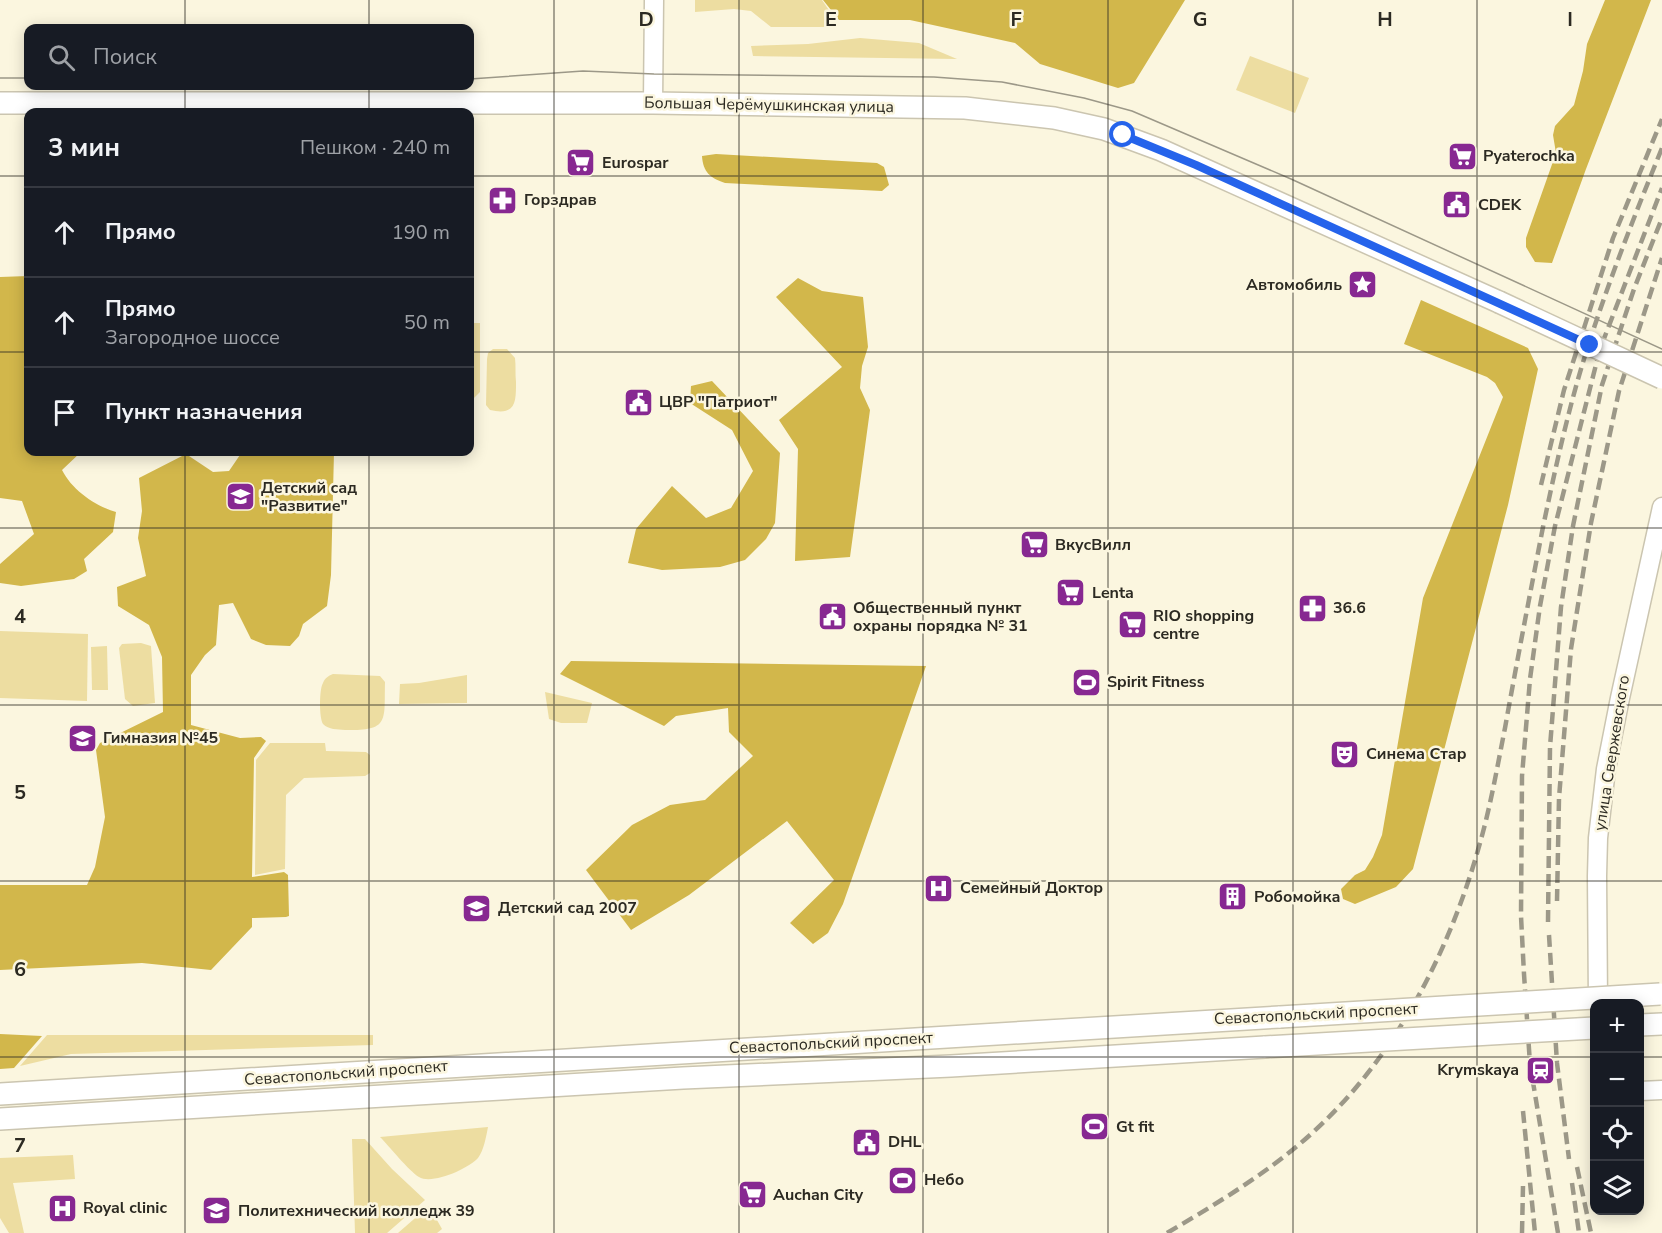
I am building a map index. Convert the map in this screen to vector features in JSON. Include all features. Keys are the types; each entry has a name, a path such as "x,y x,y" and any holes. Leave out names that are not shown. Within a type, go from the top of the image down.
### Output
{"main road":[{"name":"Большая Черёмушкинская улица","path":"0,103 653,103 965,108 1054,118 1104,129 1196,165 1662,378"},
{"name":"Севастопольский проспект","path":"0,1094 1661,994"},
{"path":"1644,1025 1662,1024"},
{"name":"Севастопольский проспект","path":"0,1119 683,1078 951,1066 1590,1028"}],"street":[{"path":"653,103 654,0"},
{"name":"улица Свержевского","path":"1598,999 1596,921 1598,838 1606,769 1662,507"},
{"path":"1644,1091 1662,1090"}],"shaded area":[{"path":"695,0 822,0 836,24 827,27 771,27 751,11 734,9 695,12"},
{"path":"823,0 1185,0 1134,83 1118,88 1040,64 1015,43 910,20 839,20"},
{"path":"1605,0 1651,0 1552,263 1535,262 1526,247 1526,238 1556,153 1553,135 1555,126 1574,105 1587,44"},
{"path":"860,38 919,43 957,59 753,56 751,46 808,44"},
{"path":"1250,56 1309,78 1295,113 1236,90"},
{"path":"716,154 877,163 884,167 889,185 882,191 725,183 711,176 704,166 702,156"},
{"path":"24,276 24,456 77,456 62,470 66,477 85,496 100,506 116,512 113,532 84,559 87,571 74,579 21,586 0,583 0,564 34,534 22,501 0,498 0,277"},
{"path":"798,278 822,291 863,297 868,347 862,366 860,388 870,410 850,557 795,561 798,449 779,420 842,367 776,297"},
{"path":"1421,300 1528,348 1538,369 1508,505 1413,869 1396,887 1355,904 1343,899 1341,889 1355,875 1365,870 1382,835 1423,598 1503,397 1495,383 1487,377 1404,344"},
{"path":"474,323 480,323 480,392 474,398"},
{"path":"493,349 507,349 515,358 515,401 510,409 505,411 490,410 486,405 487,359 488,353"},
{"path":"712,381 780,453 775,523 766,539 745,560 720,567 662,570 628,563 636,529 672,486 706,518 731,508 753,471 732,430 690,403 691,386"},
{"path":"182,456 189,456 213,472 229,471 239,456 334,456 331,575 327,606 303,624 299,636 290,646 266,645 251,639 233,603 219,605 216,645 205,655 191,675 191,725 240,738 261,737 266,741 254,758 252,877 284,872 288,875 289,916 252,918 252,927 211,970 142,963 0,970 0,885 87,885 95,867 105,817 96,750 100,743 163,712 162,657 149,625 118,606 117,587 146,576 138,538 142,511 139,478"},
{"path":"0,631 88,634 87,701 0,698"},
{"path":"141,643 151,646 155,703 133,706 125,699 119,648 122,644"},
{"path":"107,646 108,690 92,690 91,647"},
{"path":"571,661 926,666 843,904 828,933 813,944 790,923 834,880 787,821 689,895 631,930 586,870 632,825 670,805 705,800 753,756 729,732 728,708 676,716 664,726 560,674"},
{"path":"333,674 380,676 385,682 385,706 382,721 377,726 360,730 345,730 330,728 323,724 320,710 322,686 326,678"},
{"path":"467,675 467,703 399,704 400,684"},
{"path":"545,692 592,703 587,723 561,723 549,719"},
{"path":"270,743 325,743 326,751 366,752 370,755 370,773 365,776 304,778 286,795 285,869 255,875 256,760"},
{"path":"0,1034 42,1036 14,1068 0,1069"},
{"path":"47,1035 373,1035 373,1045 71,1054 20,1066"},
{"path":"488,1127 478,1158 458,1171 432,1179 425,1179 415,1174 380,1137"},
{"path":"352,1139 365,1139 425,1200 387,1233 355,1233"},
{"path":"73,1155 75,1179 13,1183 24,1233 9,1233 0,1218 0,1158"},
{"path":"429,1206 442,1229 437,1233 398,1233"}],"tram line":[{"path":"474,79 583,71 934,77 1002,82 1084,98 1132,111 1291,179 1662,349"},
{"path":"0,78 24,78"}],"railway":[{"path":"1541,485 1564,390 1613,238 1662,119"},
{"path":"1167,1233 1265,1171 1330,1116 1389,1044 1436,963 1470,876 1486,819 1543,527 1576,386 1606,292 1662,148"},
{"path":"1558,1233 1530,1064 1521,916 1522,776 1530,679 1540,606 1555,526 1600,349 1662,188"},
{"path":"1548,922 1550,747 1561,607 1573,526 1602,385 1634,289 1662,218"},
{"path":"1557,901 1559,798 1571,649 1591,523 1619,391 1662,258"},
{"path":"1549,935 1557,1063 1569,1159"},
{"path":"1523,1111 1535,1233"},
{"path":"1577,1167 1591,1233"},
{"path":"1572,1183 1579,1233"},
{"path":"1522,1233 1523,1186"}],"place":[{"name":"Pyaterochka","path":"1462,156"},
{"name":"Eurospar","path":"581,163"},
{"name":"Горздрав","path":"503,200"},
{"name":"CDEK","path":"1457,205"},
{"name":"Автомобиль","path":"1363,285"},
{"name":"ЦВР \"Патриот\"","path":"638,402"},
{"name":"Детский сад \"Развитие\"","path":"240,497"},
{"name":"ВкусВилл","path":"1034,545"},
{"name":"Lenta","path":"1071,593"},
{"name":"36.6","path":"1312,608"},
{"name":"Общественный пункт охраны порядка № 31","path":"832,617"},
{"name":"RIO shopping centre","path":"1132,625"},
{"name":"Spirit Fitness","path":"1086,682"},
{"name":"Гимназия №45","path":"82,738"},
{"name":"Синема Стар","path":"1345,754"},
{"name":"Семейный Доктор","path":"939,888"},
{"name":"Робомойка","path":"1233,897"},
{"name":"Детский сад 2007","path":"477,908"},
{"name":"Krymskaya","path":"1540,1070"},
{"name":"Gt fit","path":"1095,1127"},
{"name":"DHL","path":"867,1142"},
{"name":"Небо","path":"903,1180"},
{"name":"Auchan City","path":"752,1195"},
{"name":"Royal clinic","path":"62,1208"},
{"name":"Политехнический колледж 39","path":"217,1211"}],"route":[{"path":"1123,135 1196,165 1590,345"}]}
